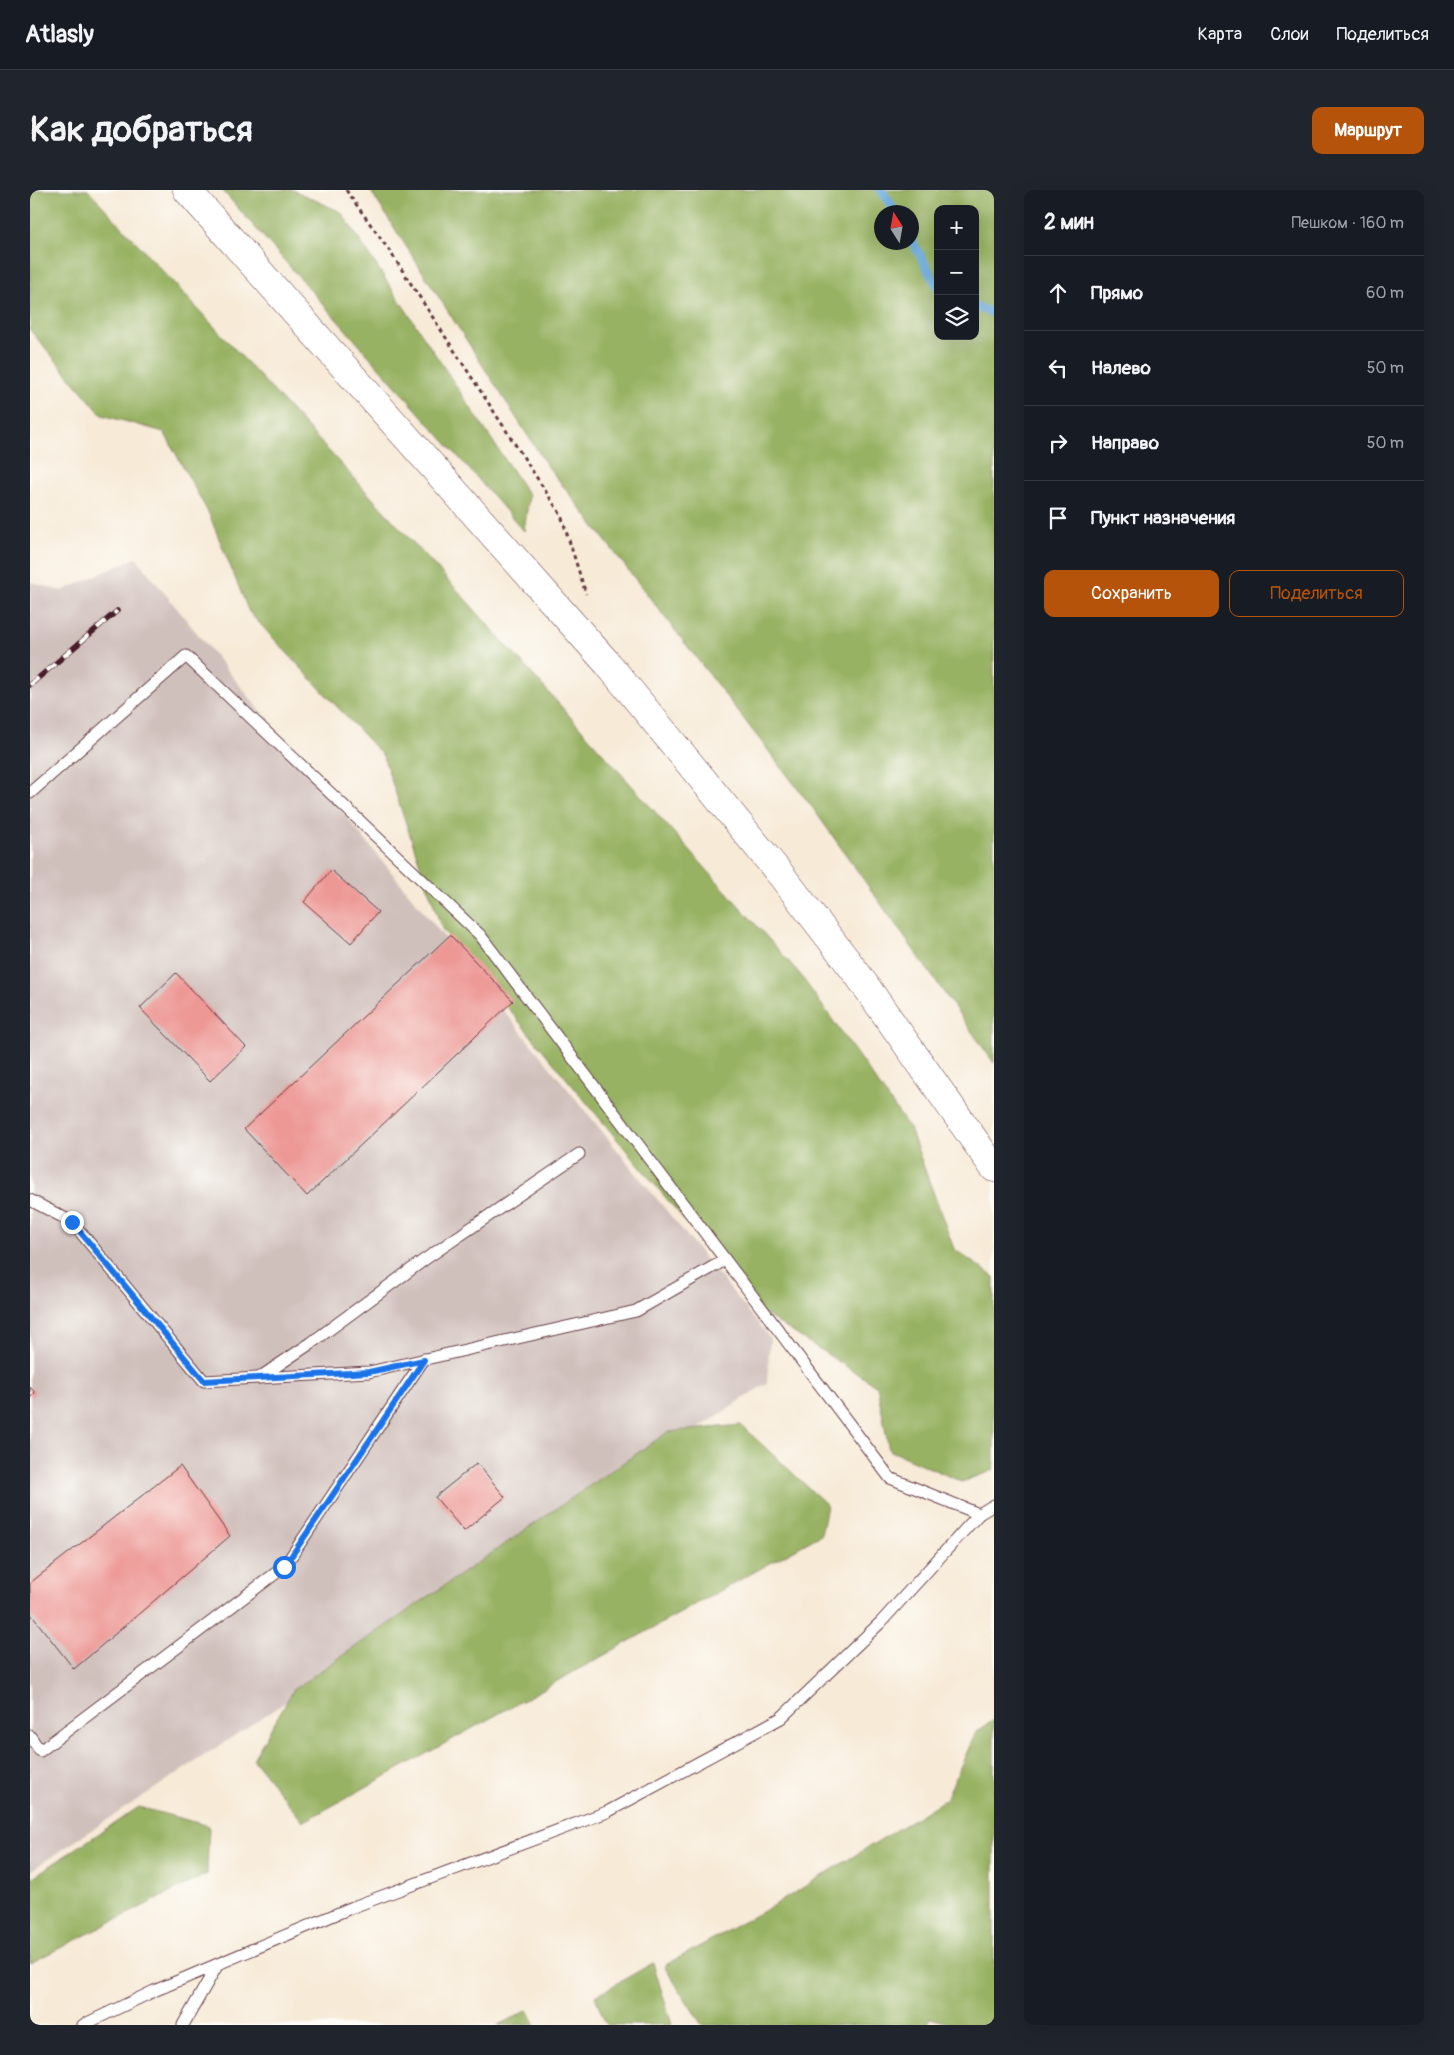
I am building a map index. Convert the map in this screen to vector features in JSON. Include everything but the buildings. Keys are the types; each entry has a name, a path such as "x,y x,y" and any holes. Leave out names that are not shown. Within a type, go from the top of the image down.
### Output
{"street":[{"path":"187,190 608,664 780,875 858,975 994,1168"}],"lane":[{"path":"30,793 186,656 480,935 890,1478 978,1514"},
{"path":"258,1378 311,1343 424,1260 579,1154"},
{"path":"30,1200 72,1222 204,1381 369,1372 636,1311 726,1260"},
{"path":"30,1736 40,1751 284,1567 424,1360"},
{"path":"83,2025 154,1991 353,1907 607,1812 781,1718 881,1622 978,1514 994,1505"},
{"path":"183,2025 218,1964"}],"path":[{"path":"346,190 391,253 561,515 588,598"}],"shaded area":[{"path":"136,558 770,1338 767,1383 30,1871 30,582 62,591"}],"green space":[{"path":"30,190 88,190 458,591 799,973 910,1129 954,1249 994,1277 994,1470 962,1482 889,1450 877,1386 761,1312 442,929 383,756 249,612 209,514 164,432 102,415 30,330"},
{"path":"222,190 293,190 341,212 529,496 524,531"},
{"path":"370,190 994,190 994,1063 812,807 546,464"},
{"path":"741,1425 827,1505 821,1535 303,1822 253,1759 294,1689 668,1432"},
{"path":"994,1720 994,2025 956,2025 930,2018 928,2025 702,2025 664,1966 783,1900 946,1799 976,1732"},
{"path":"139,1807 209,1826 207,1874 30,1963 30,1879"},
{"path":"653,1963 672,2025 606,2025 595,1996"},
{"path":"528,2010 536,2025 498,2025"}],"waterway":[{"path":"881,190 891,205"},
{"path":"917,250 934,281"},
{"path":"979,308 994,313"}],"railway":[{"path":"30,685 117,611"}],"route":[{"path":"72,1222 204,1381 369,1372 424,1360 284,1567"}]}
